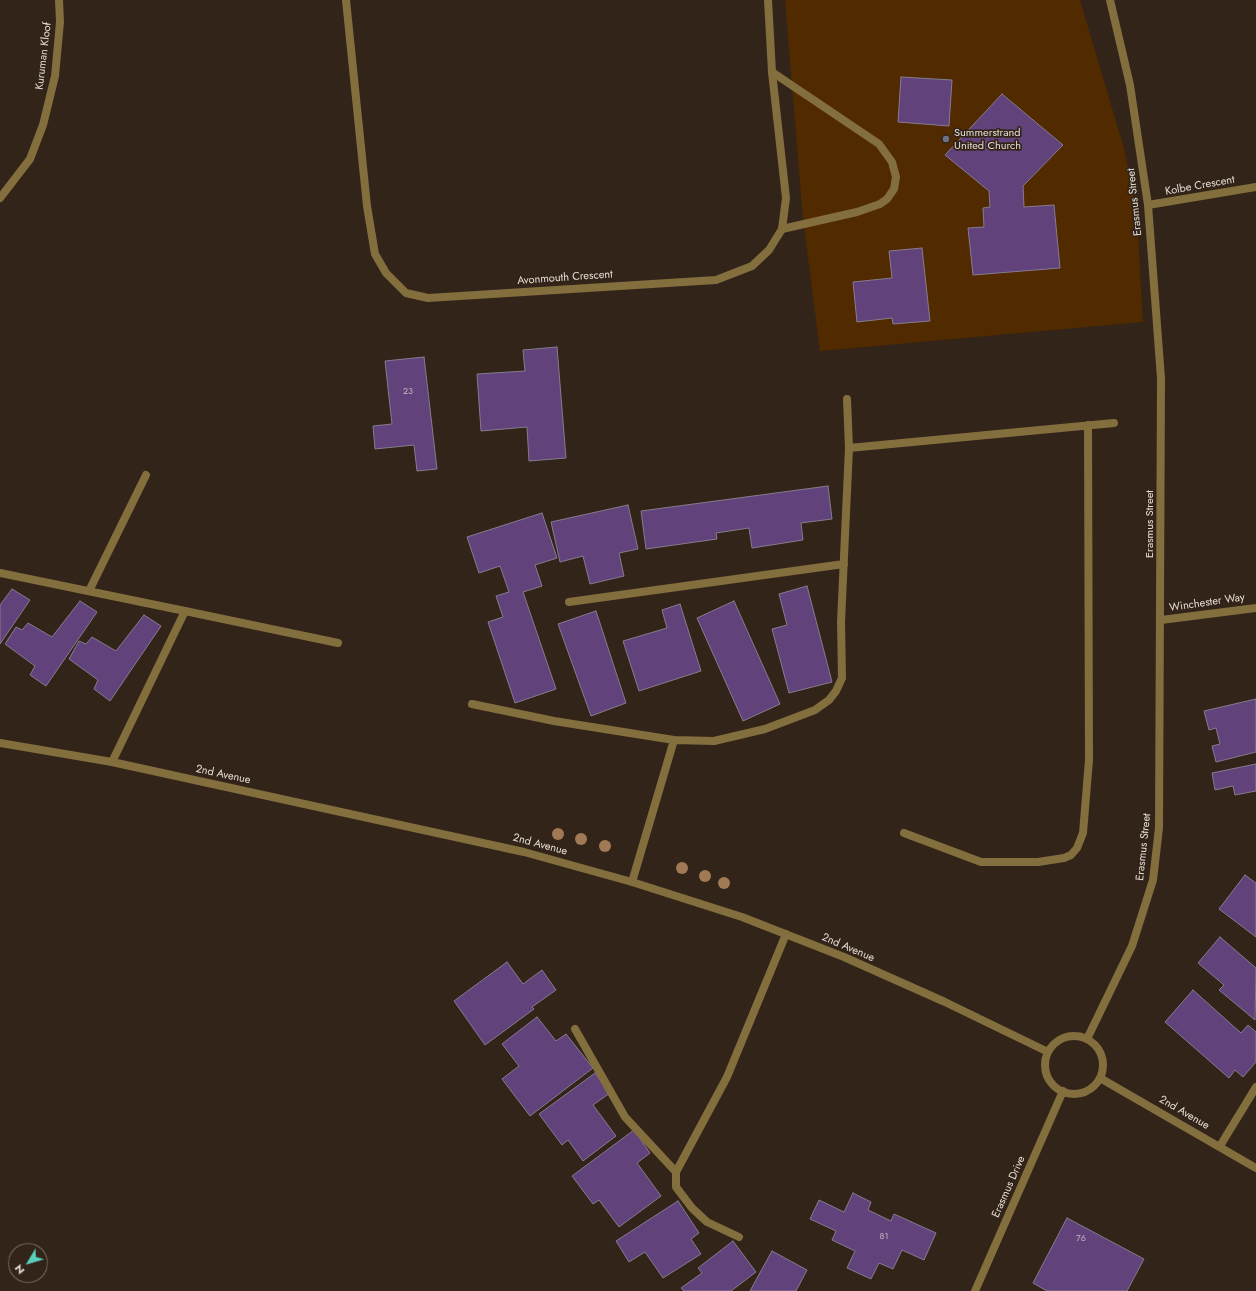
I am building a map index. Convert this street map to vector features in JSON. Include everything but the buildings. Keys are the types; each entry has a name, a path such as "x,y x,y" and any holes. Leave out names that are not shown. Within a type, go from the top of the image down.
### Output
{"street":[{"name":"Kuruman Kloof","path":"0,198 30,159 44,125 55,76 60,22 59,0"},
{"name":"Avonmouth Crescent","path":"346,0 367,206 374,254 386,273 406,293 428,298 716,280 752,266 769,250 782,229 786,198 772,72 768,0"},
{"name":"Erasmus Street","path":"1087,1039 1132,946 1153,880 1158,828 1161,620 1161,378 1148,206 1130,85 1110,0"},
{"path":"772,72 880,144 892,162 896,177 894,189 887,199 880,204 857,212 782,229"},
{"name":"Kolbe Crescent","path":"1148,206 1256,187"},
{"path":"472,704 554,722 674,740 714,741 766,729 815,710 829,700 842,678 841,622 849,448 847,399"},
{"path":"849,448 1114,423"},
{"path":"904,833 981,862 1038,862 1064,858 1071,855 1077,848 1083,833 1089,760 1088,425"},
{"path":"89,591 146,475"},
{"path":"569,602 844,564"},
{"path":"0,573 338,643"},
{"name":"Winchester Way","path":"1161,620 1256,608"},
{"path":"112,762 185,611"},
{"path":"632,882 674,740"},
{"name":"2nd Avenue","path":"0,743 112,762 524,852 632,882 742,917 844,957 945,1002 1048,1052"},
{"path":"740,1237 707,1222 692,1208 676,1187 676,1172 727,1077 786,934"},
{"path":"575,1029 625,1117 676,1172"},
{"path":"1078,1036 1087,1039 1094,1044 1101,1056 1103,1069 1100,1078 1094,1086 1086,1091 1076,1094 1063,1092 1050,1081 1046,1072 1045,1062 1048,1052 1060,1039 1078,1036"},
{"name":"2nd Avenue","path":"1100,1078 1256,1168"},
{"path":"1220,1146 1256,1087"},
{"name":"Erasmus Drive","path":"975,1291 1063,1092"}],"shaded area":[{"path":"785,0 1080,0 1123,145 1136,201 1143,322 820,351 803,219"}],"place":[{"name":"Summerstrand United Church","path":"946,139"}]}
